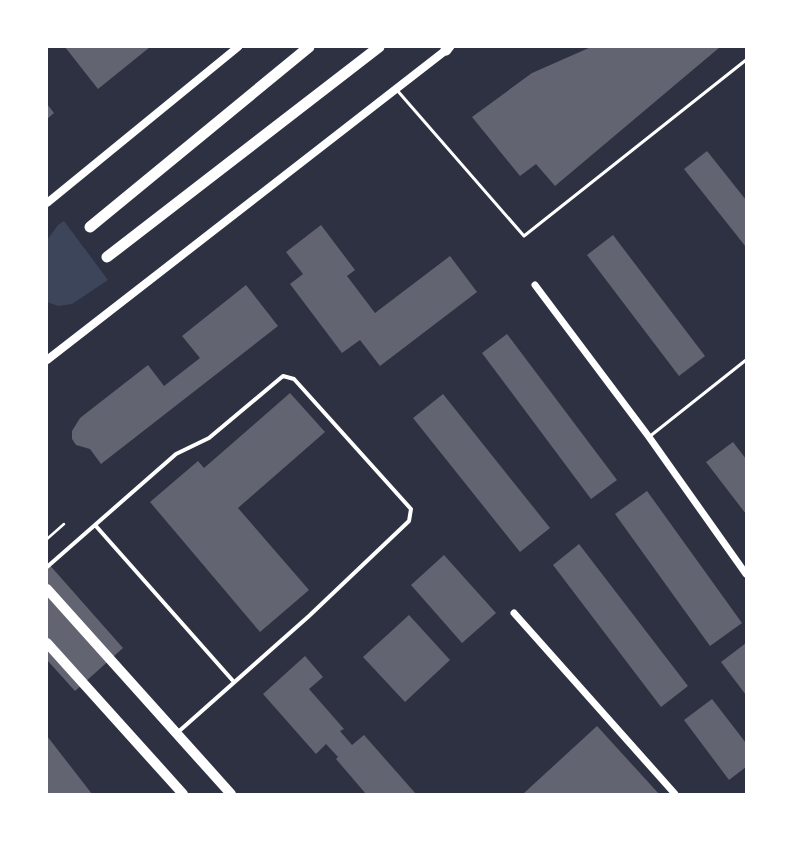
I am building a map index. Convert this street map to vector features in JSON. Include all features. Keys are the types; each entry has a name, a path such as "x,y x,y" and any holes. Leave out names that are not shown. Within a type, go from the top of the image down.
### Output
{"highway":[{"path":"90,227 309,47"},
{"path":"107,257 379,47"}],"main road":[{"path":"47,204 238,47"},
{"path":"47,360 448,48"},
{"path":"47,589 231,794"},
{"path":"47,643 183,794"}],"street":[{"path":"535,285 649,437 746,574"},
{"path":"47,566 176,454 209,438 283,376 294,379 411,509 409,521 308,616 176,733"},
{"path":"95,525 234,682"},
{"path":"514,613 675,794"}],"lane":[{"path":"396,89 524,236 746,60"},
{"path":"649,437 746,360"}],"path":[{"path":"47,539 64,524"}],"shaded area":[{"path":"64,221 108,280 72,304 58,306 47,302 47,240 58,225"}],"building":[{"path":"65,47 150,47 98,89"},
{"path":"591,47 720,47 555,186 536,164 520,176 472,117 532,73"},
{"path":"47,104 54,113 47,119"},
{"path":"707,151 746,200 746,247 684,169"},
{"path":"321,225 355,270 347,276 375,313 450,256 477,292 380,366 360,340 342,353 290,284 303,274 286,252"},
{"path":"613,235 705,356 679,376 587,255"},
{"path":"246,285 278,326 101,464 90,449 76,445 72,439 72,431 80,418 148,365 164,386 200,358 182,336"},
{"path":"507,334 617,480 591,499 482,353"},
{"path":"290,393 325,432 238,508 309,590 260,632 150,502 198,461 204,468"},
{"path":"443,394 550,528 520,552 413,418"},
{"path":"733,442 746,459 746,514 706,462"},
{"path":"647,491 742,623 710,646 615,514"},
{"path":"579,544 688,686 661,707 553,565"},
{"path":"444,555 496,613 462,643 411,585"},
{"path":"47,562 123,648 75,691 47,660"},
{"path":"409,615 450,660 405,702 363,657"},
{"path":"746,643 746,695 721,662"},
{"path":"305,656 323,677 309,689 344,729 340,731 352,745 364,735 416,794 366,794 336,759 338,757 326,744 316,754 263,694"},
{"path":"712,699 746,743 746,767 729,780 684,720"},
{"path":"597,726 659,794 523,794"},
{"path":"47,736 92,794 47,794"}]}
